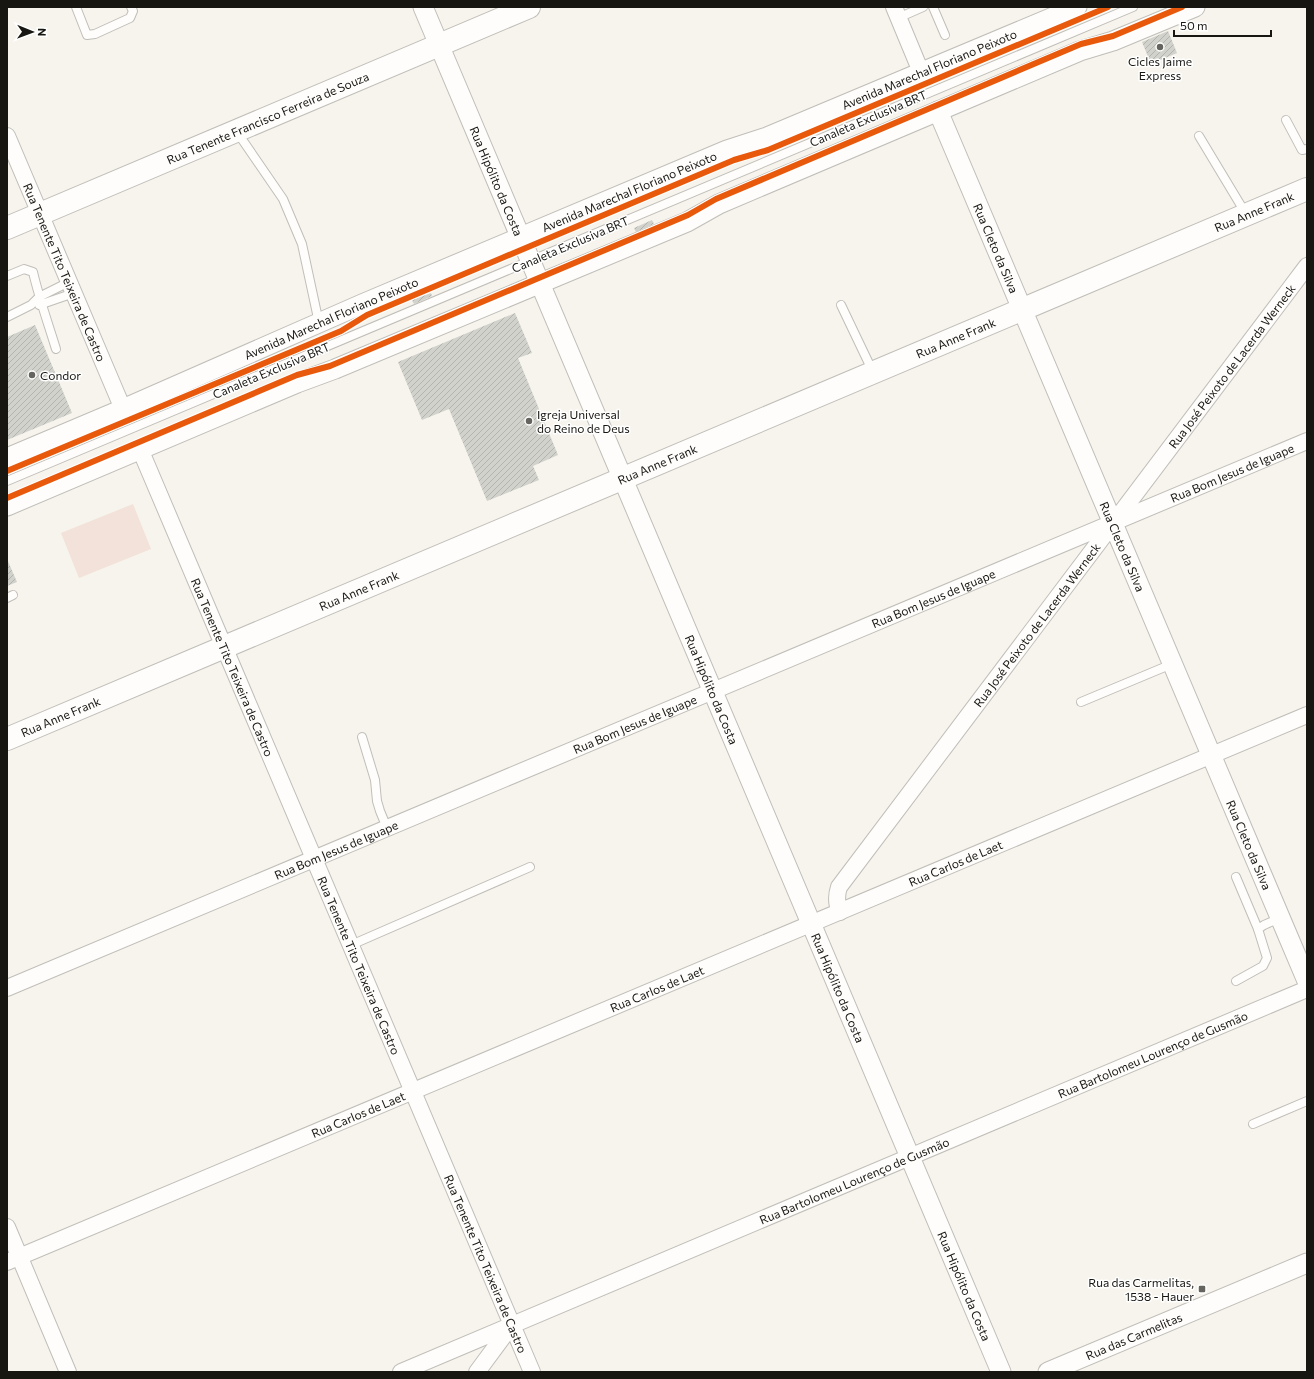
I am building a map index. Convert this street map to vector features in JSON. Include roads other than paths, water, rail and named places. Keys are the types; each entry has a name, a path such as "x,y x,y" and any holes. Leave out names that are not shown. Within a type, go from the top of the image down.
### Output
{"main road":[{"name":"Rua Tenente Francisco Ferreira de Souza","path":"7,228 529,7"},
{"name":"Rua Anne Frank","path":"7,739 1307,189"}],"street":[{"name":"Rua Hipólito da Costa","path":"423,7 1001,1372"},
{"name":"Avenida Marechal Floriano Peixoto","path":"7,458 319,323 727,150 767,137 1077,7"},
{"path":"7,506 297,382 335,369 687,222 719,204 1080,51 1113,41 1194,7"},
{"path":"896,12 921,72"},
{"name":"Rua Cleto da Silva","path":"938,112 1307,981"},
{"name":"Rua Tenente Tito Teixeira de Castro","path":"7,136 123,409"},
{"name":"Rua José Peixoto de Lacerda Werneck","path":"840,912 836,900 839,887 1307,266"},
{"name":"Rua Bom Jesus de Iguape","path":"7,988 1307,441"},
{"name":"Rua Tenente Tito Teixeira de Castro","path":"140,449 532,1372"},
{"name":"Rua Carlos de Laet","path":"13,1260 1307,715"},
{"name":"Rua Bartolomeu Lourenço de Gusmão","path":"401,1372 1307,989"},
{"path":"7,1227 13,1260 68,1372"},
{"name":"Rua das Carmelitas","path":"1048,1372 1307,1263"},
{"path":"477,1372 512,1325"}],"lane":[{"path":"76,7 87,35 95,34 130,18 133,11 131,7"},
{"path":"896,12 923,7"},
{"path":"933,7 945,35"},
{"name":"Canaleta Exclusiva BRT","path":"7,481 1132,7"},
{"path":"1286,120 1302,150 1307,149"},
{"path":"236,131 283,199 302,244 319,323"},
{"path":"1199,136 1247,214"},
{"path":"7,276 24,270 33,272 56,349"},
{"path":"7,317 72,288"},
{"path":"41,301 72,288"},
{"path":"841,305 873,373"},
{"path":"1081,702 1172,664"},
{"path":"362,737 375,780 377,801 388,828"},
{"path":"351,945 530,867"},
{"path":"1236,877 1258,929 1267,958 1263,966 1236,981"},
{"path":"1258,929 1280,918"},
{"path":"1253,1124 1307,1101"}],"place":[{"name":"Cicles Jaime Express","path":"1160,47"},
{"name":"Condor","path":"32,375"},
{"name":"Igreja Universal do Reino de Deus","path":"529,421"},
{"name":"Rua das Carmelitas, 1538 - Hauer","path":"1202,1289"}]}
